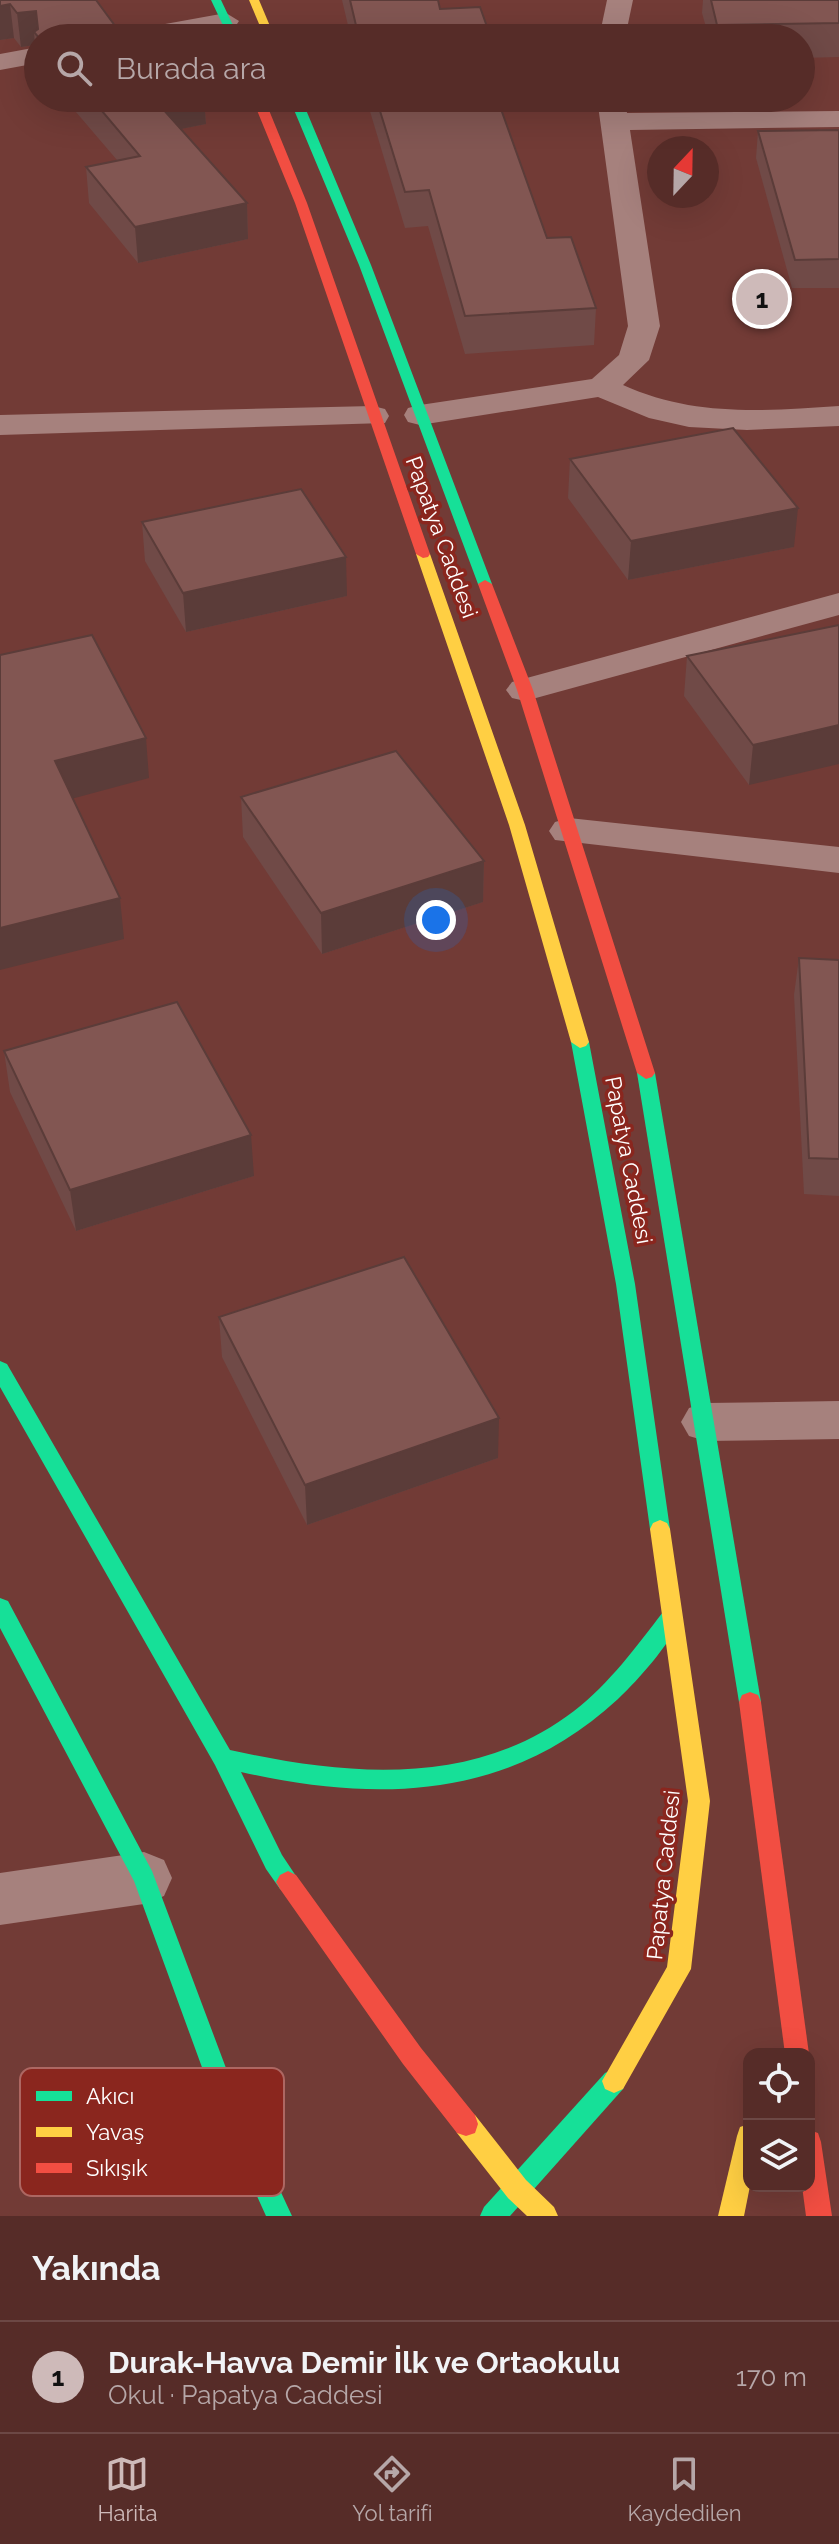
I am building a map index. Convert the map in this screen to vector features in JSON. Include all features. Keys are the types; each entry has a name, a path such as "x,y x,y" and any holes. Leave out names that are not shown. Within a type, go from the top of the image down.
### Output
{"street":[{"path":"254,0 264,24"},
{"path":"615,24 620,0"},
{"path":"204,24 225,20"},
{"path":"0,62 24,58"},
{"name":"Papatya Caddesi","path":"264,112 301,203 518,692 569,831 652,1091 742,1639 796,2048"},
{"name":"Papatya Caddesi","path":"301,112 365,265 397,416 573,1012 604,1149 631,1302 671,1618 699,1801 679,1969 610,2087 493,2216"},
{"path":"0,425 397,416 602,387 633,360 643,338 644,326 612,112"},
{"path":"662,112 839,119"},
{"path":"602,387 646,408 701,420 754,423 839,416"},
{"path":"518,692 839,604"},
{"path":"569,831 839,860"},
{"path":"0,1369 223,1758 274,1862 412,2056 517,2189 545,2216"},
{"path":"706,1422 839,1420"},
{"path":"0,1607 144,1878 214,2068"},
{"path":"223,1758 277,1775 336,1783 395,1784 453,1775 510,1758 563,1732 608,1699 644,1660 671,1618"},
{"path":"0,1899 144,1878"},
{"path":"774,2027 787,1974"},
{"path":"731,2216 743,2163"},
{"path":"815,2186 819,2216"},
{"path":"270,2196 279,2216"}],"building":[{"path":"0,0 96,0 114,24 37,24 36,11 17,13 10,4 0,6"},
{"path":"350,0 438,0 440,9 480,7 486,24 356,24"},
{"path":"711,0 839,0 839,23 717,24"},
{"path":"103,112 166,112 247,203 135,227 86,167 140,156"},
{"path":"380,112 502,112 547,238 571,237 596,308 465,316 429,190 405,192"},
{"path":"839,130 839,259 795,260 758,131"},
{"path":"733,428 798,508 631,541 570,459"},
{"path":"301,489 346,557 183,593 142,522"},
{"path":"839,625 839,725 753,745 687,656"},
{"path":"92,635 146,738 55,761 120,898 0,928 0,655"},
{"path":"396,751 484,861 321,913 241,797"},
{"path":"799,958 839,960 839,1159 809,1158"},
{"path":"177,1002 251,1135 70,1190 4,1051"},
{"path":"404,1257 499,1418 305,1485 219,1317"}],"traffic: fast":[{"path":"216,0 227,24"},
{"path":"301,112 365,265 485,584"},
{"path":"580,1042 626,1284 660,1529"},
{"path":"646,1073 750,1702"},
{"path":"0,1369 223,1758 274,1862 288,1882"},
{"path":"0,1607 144,1878 214,2068"},
{"path":"223,1758 290,1773 354,1781 416,1780 475,1770 530,1749 582,1718 629,1675 671,1618"},
{"path":"493,2216 614,2081"},
{"path":"270,2196 279,2216"}],"traffic: slow":[{"path":"254,0 264,24"},
{"path":"423,554 517,825 580,1042"},
{"path":"614,2081 679,1969 699,1801 660,1529"},
{"path":"466,2124 517,2189 545,2216"},
{"path":"731,2216 743,2163"}],"traffic: jam":[{"path":"264,112 301,203 423,554"},
{"path":"485,584 525,690 646,1073"},
{"path":"750,1702 796,2048"},
{"path":"288,1882 412,2056 466,2124"},
{"path":"815,2186 819,2216"}],"place":[{"name":"Durak-Havva Demir İlk ve Ortaokulu","path":"762,299"}]}
